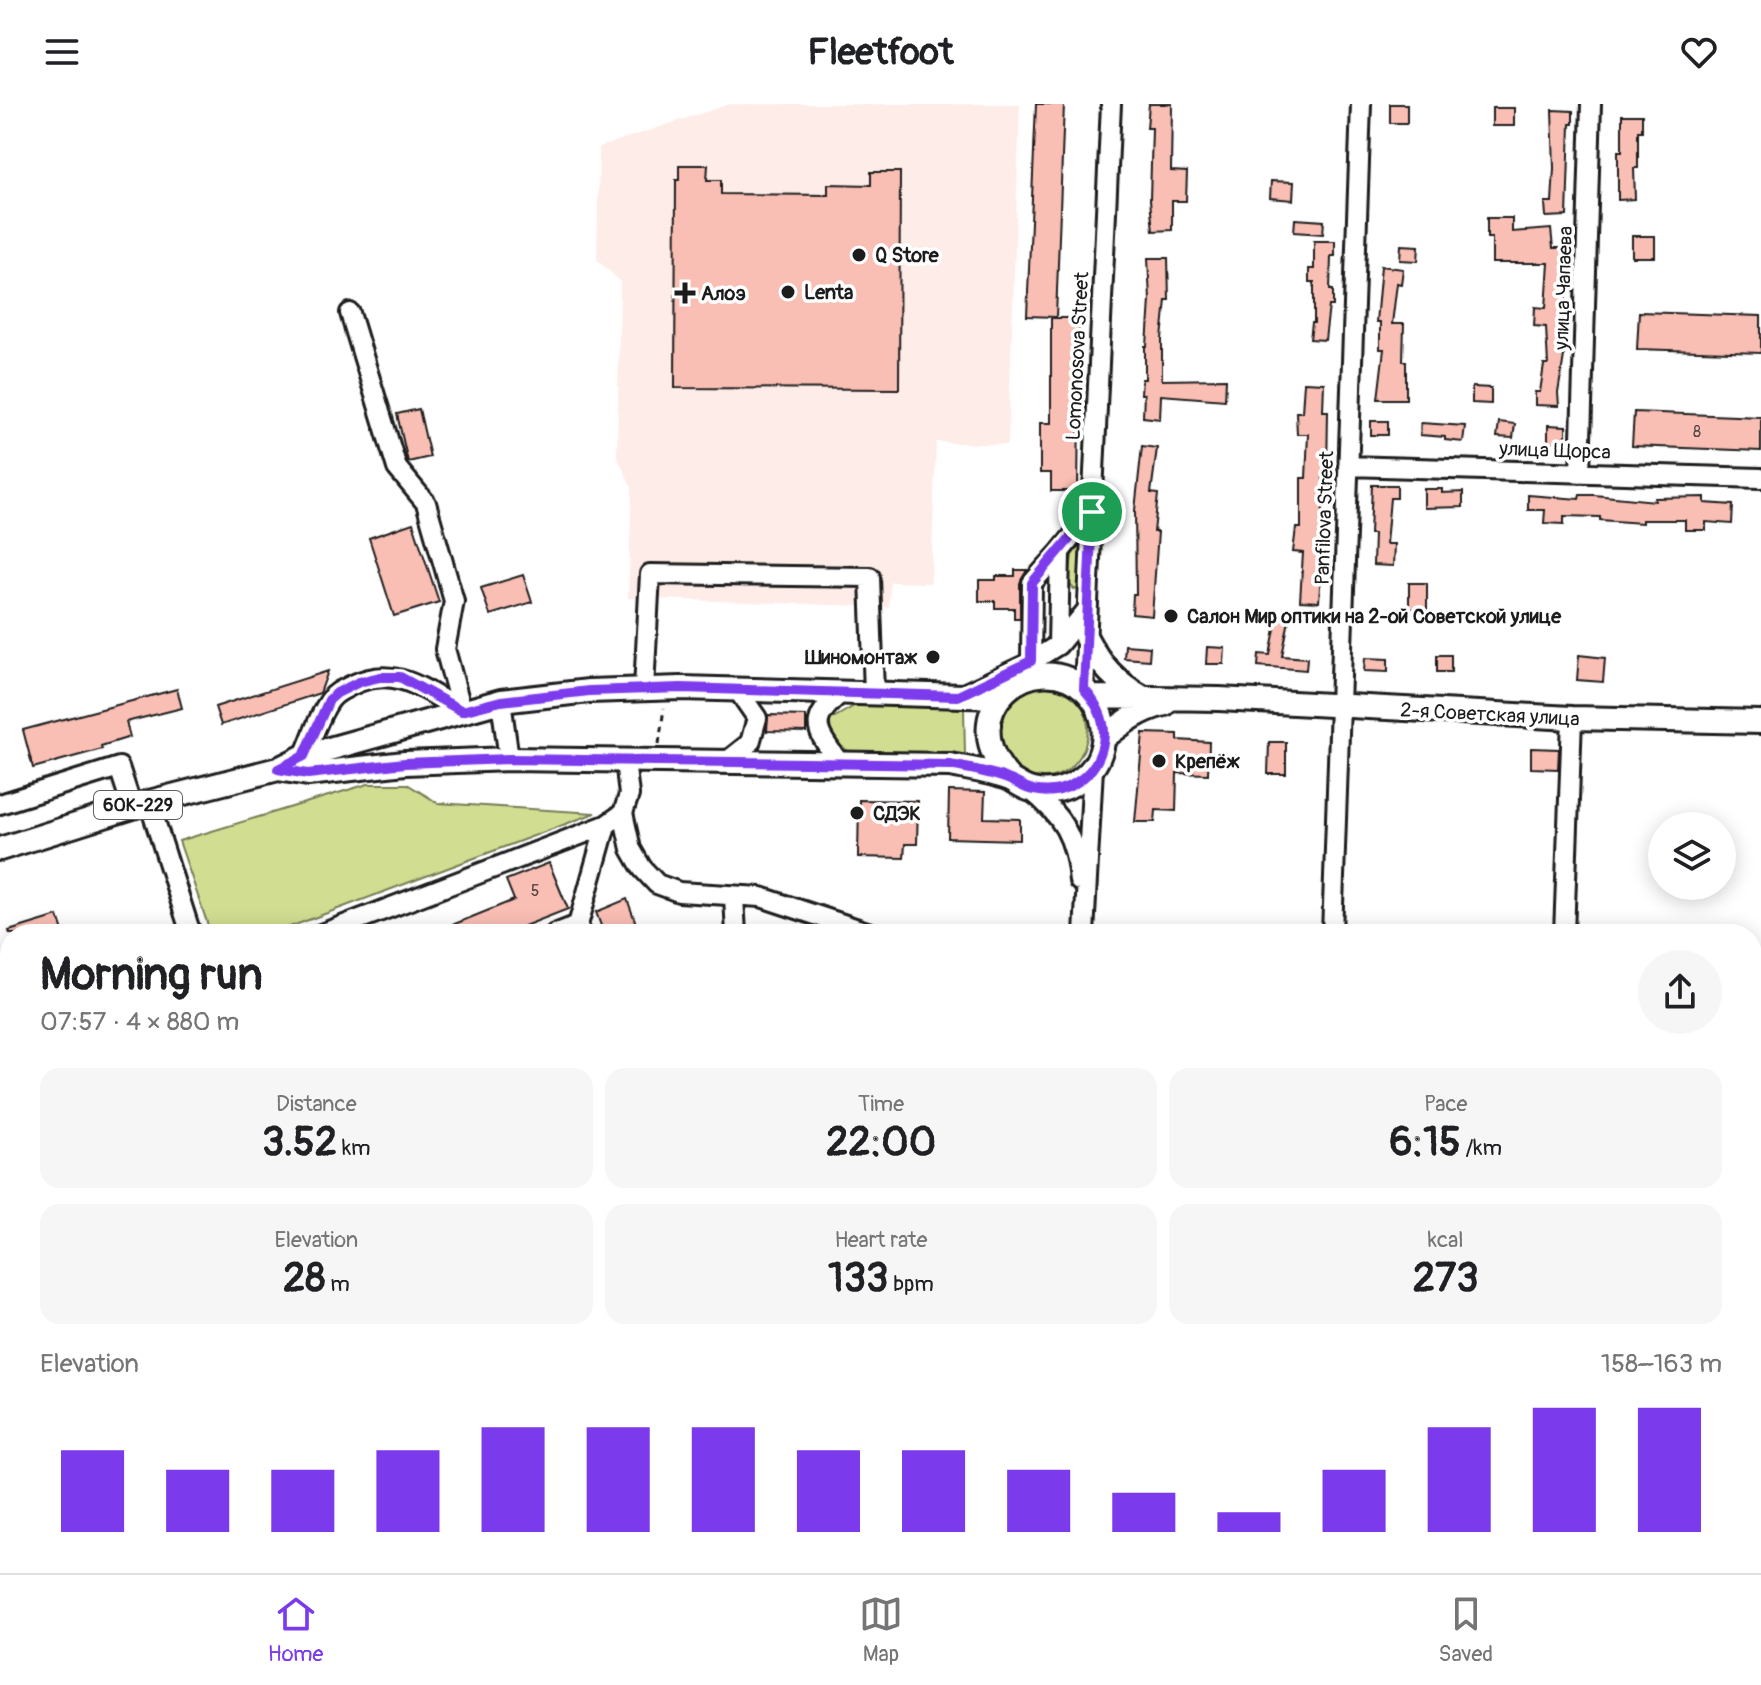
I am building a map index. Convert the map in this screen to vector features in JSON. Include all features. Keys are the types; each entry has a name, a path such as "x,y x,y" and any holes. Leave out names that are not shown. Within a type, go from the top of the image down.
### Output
{"main road":[{"path":"1086,638 1097,659 1112,677 1143,698"},
{"path":"278,769 308,774 405,763 509,759 950,765 1019,784 1048,791 1060,790 1082,779 1093,768 1104,738 1102,716 1088,693 1070,680 1045,675 1023,679 1000,697 992,711 988,738 997,765 1019,784"},
{"path":"278,769 304,756 501,701 589,691 737,689 1000,697"},
{"name":"2-я Советская улица","path":"1088,693 1572,718 1761,722"},
{"name":"2-я Советская улица","path":"1104,738 1147,708 1219,699"},
{"name":"60К-229","path":"0,849 140,804 278,769"}],"street":[{"name":"Lomonosova Street","path":"1088,693 1087,610 1111,104"},
{"name":"Panfilova Street","path":"1332,924 1361,104"},
{"name":"улица Чапаева","path":"1580,473 1591,104"},
{"path":"350,313 397,468 426,503 454,601 445,649 462,711"},
{"name":"улица Щорса","path":"1348,466 1761,478"},
{"path":"1031,661 1032,583 1092,512"},
{"path":"1058,645 1060,552"},
{"path":"644,689 650,574 839,576 870,577 874,693"},
{"path":"958,696 1058,645 1087,610"},
{"path":"304,756 329,700 359,682 380,677 400,677 462,711"},
{"path":"726,762 750,743 757,718 737,689"},
{"path":"840,764 818,732 817,722 823,708 841,693"},
{"path":"501,701 509,759"},
{"path":"1564,924 1572,718"},
{"path":"625,760 629,795 623,813 631,849 642,868 657,884 679,892 761,897 843,924"},
{"path":"0,804 119,767 140,804 187,924"},
{"path":"1085,924 1093,768"},
{"path":"1019,784 1052,807 1071,839 1079,872 1083,924"},
{"path":"347,924 606,825 623,813"},
{"path":"581,924 606,825"},
{"path":"734,897 735,924"}],"path":[{"path":"656,761 667,688"}],"shaded area":[{"path":"730,104 1020,104 1008,445 936,442 931,583 890,582 889,607 628,598 632,488 617,456 620,281 597,260 599,147"}],"green space":[{"path":"1082,534 1082,590 1074,589 1068,583 1074,542"},
{"path":"1037,685 1065,691 1082,706 1088,726 1085,747 1074,765 1056,776 1033,777 1007,763 995,725 1013,695"},
{"path":"856,705 964,708 965,754 854,755 831,739 830,720"},
{"path":"368,784 407,784 438,803 595,813 298,924 208,924 179,841"}],"building":[{"path":"1036,104 1064,104 1056,317 1027,316"},
{"path":"1149,104 1172,104 1171,171 1187,172 1186,201 1172,201 1172,230 1153,231 1150,200 1152,128 1147,128"},
{"path":"1390,104 1407,104 1407,123 1390,123"},
{"path":"1492,108 1514,108 1514,126 1492,126"},
{"path":"1552,110 1573,111 1573,124 1570,124 1567,216 1546,217 1545,202 1552,202 1554,168"},
{"path":"1622,115 1642,115 1642,131 1638,131 1638,168 1634,168 1635,199 1618,200 1618,151 1622,151"},
{"name":"Lenta","path":"679,165 708,165 707,180 721,180 721,194 828,195 828,184 871,185 871,172 900,172 899,389 675,388 676,180 679,180"},
{"path":"1271,181 1294,182 1293,200 1270,198"},
{"path":"1487,218 1512,218 1512,232 1551,229 1553,248 1572,248 1573,262 1568,262 1567,328 1563,328 1564,356 1559,406 1535,405 1535,392 1540,392 1544,365 1548,365 1546,327 1534,326 1535,307 1546,308 1549,263 1492,263 1492,238 1487,238"},
{"path":"1295,219 1324,221 1323,234 1294,232"},
{"path":"1632,236 1655,236 1655,257 1632,257"},
{"path":"1314,241 1335,241 1335,256 1331,256 1333,306 1329,306 1325,340 1310,339 1314,323 1314,282 1309,282 1309,269 1314,269"},
{"path":"1401,245 1419,246 1418,261 1400,260"},
{"path":"1148,258 1168,258 1169,300 1166,300 1162,339 1162,380 1226,379 1225,400 1161,395 1160,419 1143,417 1144,394 1141,394 1142,379 1145,379 1150,300"},
{"path":"1381,266 1403,269 1401,284 1397,283 1392,324 1404,324 1406,399 1378,399 1384,349 1380,349 1380,322 1376,322"},
{"path":"1639,312 1761,316 1761,353 1637,349"},
{"path":"1051,318 1080,318 1078,491 1051,491 1051,473 1040,473 1040,423 1051,423"},
{"path":"1304,382 1324,383 1323,411 1328,411 1327,473 1323,473 1323,513 1317,571 1321,571 1319,602 1300,601 1303,553 1293,552 1296,528 1301,528 1301,478 1306,478 1308,434 1297,434 1296,412 1302,412"},
{"path":"1472,387 1491,388 1491,404 1472,403"},
{"path":"419,409 430,457 408,462 397,414"},
{"path":"1634,412 1761,417 1761,451 1632,446"},
{"path":"1371,421 1388,421 1388,435 1371,435"},
{"path":"1499,422 1515,424 1513,438 1497,437"},
{"path":"1421,423 1465,426 1463,442 1420,435"},
{"path":"1548,425 1566,426 1566,443 1548,443"},
{"path":"1142,446 1157,448 1151,493 1158,494 1152,616 1132,614 1133,594 1136,594 1135,510"},
{"path":"1372,485 1397,485 1397,498 1390,498 1386,544 1394,544 1393,566 1373,565 1374,534 1370,534"},
{"path":"1424,489 1442,489 1442,493 1463,492 1463,507 1424,508"},
{"path":"1528,495 1579,499 1580,495 1594,495 1655,501 1655,498 1705,497 1705,503 1733,505 1732,524 1706,522 1706,530 1685,530 1685,520 1642,520 1642,523 1564,516 1564,524 1544,523 1545,510 1528,510"},
{"path":"413,523 439,602 394,616 369,538"},
{"path":"1015,570 1027,570 1020,583 1020,618 1014,618 1014,608 995,608 995,601 979,601 979,580 1015,576"},
{"path":"523,575 532,602 490,615 481,588"},
{"path":"1409,583 1427,583 1427,609 1409,609"},
{"path":"1277,618 1289,620 1282,656 1307,658 1306,670 1258,666 1259,654 1270,655"},
{"path":"1125,645 1150,647 1149,660 1124,658"},
{"path":"1207,647 1225,648 1224,664 1206,664"},
{"path":"1437,655 1451,655 1451,672 1437,672"},
{"path":"1579,655 1605,658 1603,682 1577,680"},
{"path":"1365,658 1388,659 1388,672 1364,671"},
{"path":"328,671 320,693 221,725 215,707"},
{"path":"177,689 182,708 126,722 130,737 101,746 102,749 33,768 23,730"},
{"path":"768,715 806,716 806,732 767,731"},
{"path":"1143,733 1178,734 1178,740 1209,742 1208,774 1177,773 1176,811 1156,810 1155,822 1135,822"},
{"path":"1269,742 1286,742 1286,774 1268,774"},
{"path":"1531,748 1559,749 1558,769 1531,768"},
{"path":"949,791 985,792 984,818 1020,819 1020,840 948,838"},
{"path":"859,800 918,801 917,844 905,844 904,858 858,857"},
{"path":"549,863 568,909 530,924 455,924 514,900 506,880"},
{"path":"627,899 636,924 600,924 596,912"},
{"path":"58,916 61,924 32,924"}],"place":[{"name":"Q Store","path":"859,255"},
{"name":"Lenta","path":"788,292"},
{"name":"Алоэ","path":"685,293"},
{"name":"Салон Мир оптики на 2-ой Советской улице","path":"1171,616"},
{"name":"Шиномонтаж","path":"933,657"},
{"name":"Крепёж","path":"1159,761"},
{"name":"СДЭК","path":"857,813"}],"route":[{"path":"1092,512 1084,689 1100,712 1104,738 1093,768 1075,784 1060,790 1029,789 1010,779 950,765 509,759 405,763 308,774 278,769 304,756 329,700 359,682 380,677 400,677 462,711 501,701 589,691 681,688 958,696 1031,661 1032,583 1092,512"}]}
